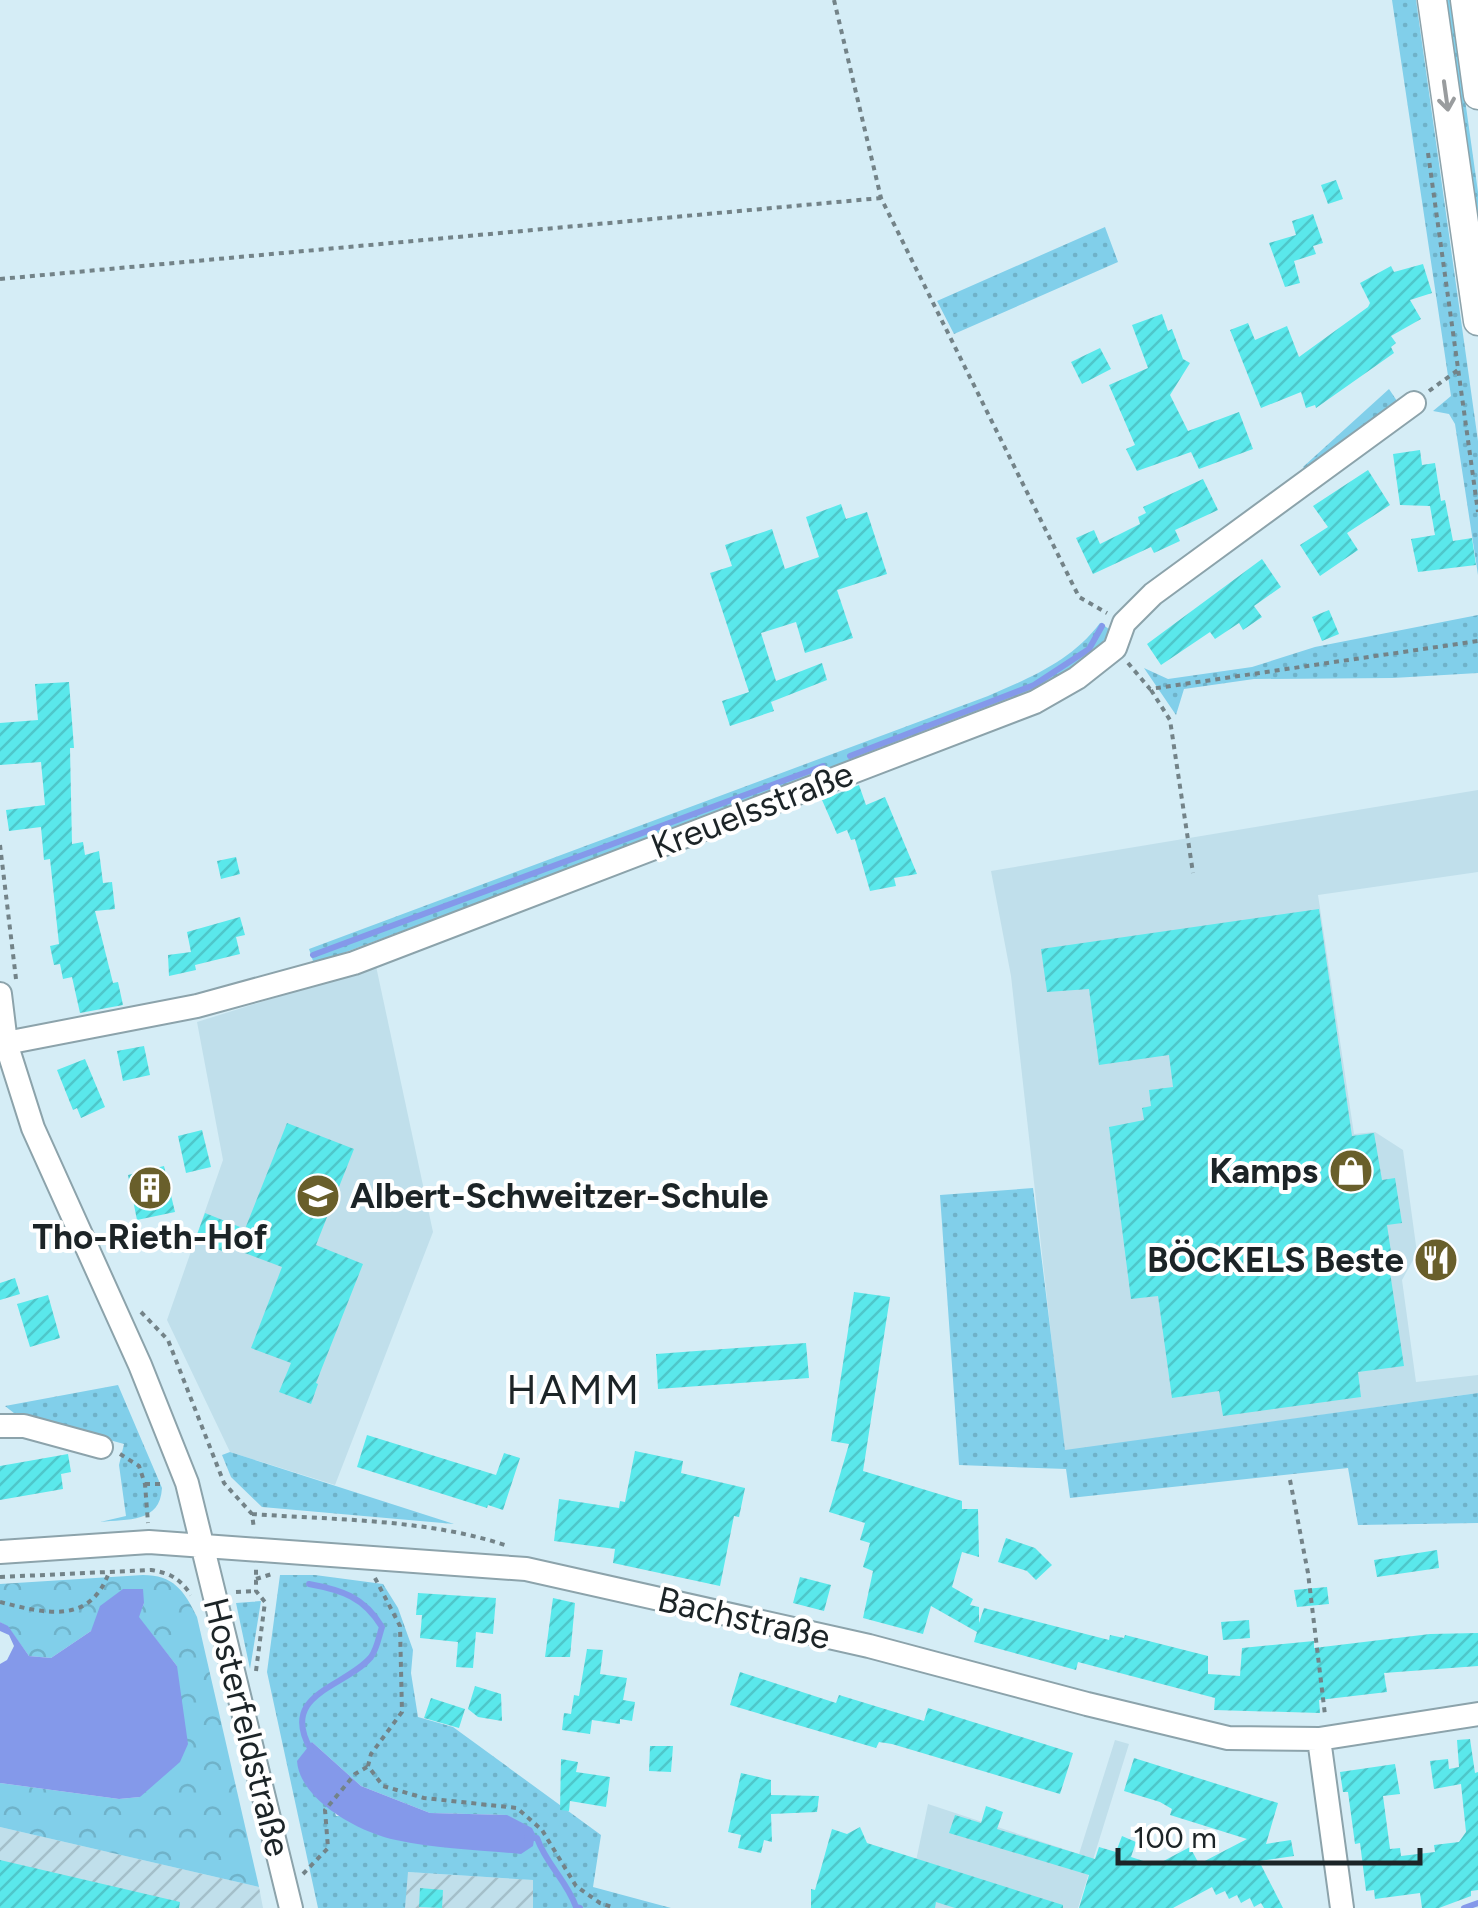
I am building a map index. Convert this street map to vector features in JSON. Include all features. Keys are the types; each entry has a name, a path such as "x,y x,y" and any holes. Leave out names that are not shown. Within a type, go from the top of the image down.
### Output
{"main road":[{"path":"1432,0 1478,321"},
{"path":"1465,0 1478,95"}],"street":[{"path":"1115,648 1124,623 1152,594 1414,403"},
{"name":"Kreuelsstraße","path":"3,1045 196,1006 354,963 1035,702 1077,678 1115,648"},
{"name":"Hosterfeldstraße","path":"8,988 3,1045 33,1128 188,1483 289,1897"},
{"path":"0,1426 24,1426 101,1447"},
{"name":"Bachstraße","path":"0,1552 149,1542 526,1569 869,1646 1228,1738 1320,1739 1478,1714"},
{"path":"1320,1739 1342,1908"}],"path":[{"path":"834,0 881,198 1079,597 1124,623"},
{"path":"1426,136 1478,512"},
{"path":"0,279 881,198"},
{"path":"1414,403 1458,370"},
{"path":"1150,689 1478,641"},
{"path":"1115,648 1170,720 1193,873"},
{"path":"0,845 8,988"},
{"path":"129,1300 168,1340 224,1483 252,1514 256,1591 264,1602 254,1684 242,1708"},
{"path":"101,1447 139,1466 149,1542"},
{"path":"1290,1480 1308,1573 1326,1710 1320,1739"},
{"path":"0,1602 46,1614 80,1609 104,1585 109,1571"},
{"path":"0,1577 168,1572 183,1582 190,1596 256,1591"},
{"path":"289,1897 328,1848 325,1810 355,1774 368,1766 372,1754 402,1712 400,1626 375,1577"},
{"path":"368,1766 383,1786 424,1798 517,1808 542,1830 576,1886 600,1903 615,1908"}],"shaded area":[{"path":"1478,790 1478,872 1318,895 1354,1134 1375,1132 1403,1150 1417,1253 1402,1280 1416,1382 1478,1375 1478,1393 1064,1451 1011,976 991,871"},
{"name":"Albert-Schweitzer-Schule","path":"376,966 433,1232 335,1485 230,1452 167,1320 223,1160 197,1022"},
{"path":"1115,1740 1129,1744 1078,1908 906,1908 928,1804 1079,1854"},
{"path":"0,1827 259,1887 263,1908 0,1908"},
{"path":"407,1872 534,1880 533,1908 405,1908"}],"green space":[{"path":"1392,0 1416,0 1478,441 1478,575 1455,424 1449,414 1433,411 1451,396"},
{"path":"1443,0 1451,0 1478,192 1478,249"},
{"path":"1105,227 1118,262 954,334 937,301"},
{"path":"1389,389 1397,401 1391,413 1308,473 1303,467"},
{"path":"1478,615 1478,673 1254,679 1184,689 1176,715 1144,668 1168,679 1252,667 1315,647"},
{"path":"1100,623 1112,631 1086,657 1058,677 994,710 314,964 309,949 988,696 1063,658"},
{"path":"1033,1188 1065,1450 1478,1393 1478,1523 1358,1525 1348,1468 1070,1498 1066,1469 959,1465 940,1195"},
{"path":"118,1385 162,1488 160,1499 149,1513 100,1522 126,1516 119,1465 124,1444 24,1421 5,1406"},
{"path":"230,1452 454,1524 262,1507 231,1477 222,1455"},
{"path":"143,1575 170,1581 197,1617 259,1887 0,1827 0,1783 119,1799 140,1797 177,1666 138,1617 144,1603 51,1658 29,1656 0,1622 0,1584"},
{"path":"280,1575 315,1575 383,1584 398,1608 413,1650 411,1673 418,1717 453,1727 601,1835 593,1887 671,1908 533,1908 533,1880 408,1872 405,1908 318,1908 267,1672","holes":["312,1742 361,1786 430,1813 507,1815 336,1816"]},
{"path":"261,1601 250,1669 236,1603"}],"water":[{"path":"123,1589 143,1589 139,1617 177,1666 188,1744 180,1762 140,1797 119,1799 0,1783 0,1664 7,1660 14,1646 9,1635 0,1631 0,1622 8,1626 29,1656 51,1658 91,1631 100,1606"},
{"path":"312,1742 361,1786 430,1813 507,1815 532,1828 533,1846 521,1854 458,1849 396,1840 366,1830 320,1802 301,1776 297,1761"}],"building":[{"path":"1336,180 1343,199 1328,204 1321,185"},
{"path":"1313,214 1323,243 1313,246 1316,254 1294,261 1300,283 1285,287 1269,243 1296,235 1292,221"},
{"path":"1423,264 1432,293 1410,300 1421,319 1391,336 1396,343 1391,347 1394,353 1316,408 1306,408 1301,392 1261,408 1230,330 1248,323 1255,340 1287,326 1299,357 1368,307 1370,303 1360,283 1391,266 1394,272"},
{"path":"1162,314 1183,359 1190,363 1170,395 1188,431 1239,412 1253,449 1199,469 1191,452 1137,471 1126,449 1135,445 1109,385 1148,368 1132,325"},
{"path":"1100,348 1111,369 1082,384 1071,362"},
{"path":"1420,450 1422,465 1435,463 1453,541 1472,538 1476,565 1418,572 1411,539 1435,535 1430,506 1400,505 1393,454"},
{"path":"1368,470 1390,505 1347,533 1358,550 1320,576 1300,545 1328,527 1313,506"},
{"path":"1203,479 1218,510 1175,530 1180,541 1154,553 1151,547 1093,574 1076,538 1094,530 1100,544 1140,524 1138,517 1146,513 1143,507"},
{"path":"841,504 846,519 867,512 887,574 837,590 853,638 805,653 796,622 761,633 776,681 822,663 827,680 771,702 774,711 730,726 722,701 749,692 710,573 732,566 725,545 772,529 785,569 819,557 806,517"},
{"path":"1262,559 1281,587 1254,606 1262,617 1243,630 1239,623 1215,639 1210,632 1161,665 1147,644"},
{"path":"1329,610 1339,634 1322,641 1312,617"},
{"path":"69,682 74,748 70,748 72,844 83,842 85,855 99,851 103,883 112,882 115,909 95,911 113,983 118,982 123,1005 80,1013 72,977 63,979 60,964 54,965 50,946 59,944 50,859 44,860 41,827 9,831 6,810 45,805 41,762 0,765 0,723 38,720 35,684"},
{"path":"859,785 866,805 885,797 917,874 894,878 896,886 870,891 855,839 851,840 847,830 837,834 822,800"},
{"path":"236,857 240,874 221,879 217,861"},
{"path":"1319,909 1352,1136 1374,1133 1382,1180 1395,1178 1402,1223 1387,1225 1404,1366 1358,1372 1361,1397 1223,1416 1219,1391 1172,1398 1158,1296 1131,1299 1109,1127 1144,1120 1142,1108 1151,1106 1149,1090 1173,1087 1169,1055 1099,1065 1089,989 1047,992 1041,949"},
{"path":"240,917 245,935 236,937 240,954 169,976 168,955 191,952 187,932"},
{"path":"144,1046 150,1075 123,1081 117,1051"},
{"path":"85,1059 105,1107 81,1118 77,1108 73,1110 57,1070"},
{"path":"287,1123 354,1149 316,1245 363,1264 311,1404 279,1392 291,1363 251,1348 282,1267 229,1247 227,1253 195,1240 205,1213 245,1229"},
{"path":"202,1130 211,1167 186,1173 178,1136"},
{"name":"Tho-Rieth-Hof","path":"164,1166 175,1212 137,1220 128,1175"},
{"path":"15,1278 20,1294 0,1300 0,1283"},
{"path":"854,1292 890,1297 863,1471 962,1501 962,1509 978,1509 979,1557 962,1552 952,1587 973,1599 970,1605 979,1607 979,1623 984,1608 1109,1640 1110,1635 1125,1635 1208,1656 1208,1674 1240,1676 1242,1648 1314,1641 1314,1648 1430,1634 1478,1633 1478,1666 1384,1673 1387,1692 1319,1700 1320,1713 1214,1710 1215,1698 1078,1662 1076,1670 974,1642 977,1632 931,1606 923,1634 863,1618 873,1571 863,1567 870,1543 860,1540 865,1523 829,1512 849,1444 831,1441"},
{"path":"48,1295 60,1338 30,1347 17,1304"},
{"path":"806,1343 809,1378 658,1389 656,1354"},
{"path":"367,1435 496,1475 504,1453 520,1458 503,1510 357,1467"},
{"path":"635,1451 683,1461 681,1473 745,1488 739,1517 734,1516 720,1586 613,1563 615,1549 554,1541 559,1499 619,1508 620,1501 625,1502"},
{"path":"68,1454 71,1472 61,1474 63,1489 0,1500 0,1466"},
{"path":"1006,1538 1035,1548 1052,1565 1036,1580 1027,1571 998,1562"},
{"path":"1437,1550 1439,1568 1377,1577 1374,1560"},
{"path":"800,1577 831,1585 824,1611 793,1603"},
{"path":"1327,1587 1329,1604 1297,1607 1294,1590"},
{"path":"418,1593 496,1598 493,1634 476,1632 473,1668 456,1667 458,1642 420,1638 422,1615 416,1615"},
{"path":"553,1598 575,1603 570,1657 545,1657"},
{"path":"1249,1620 1250,1638 1223,1640 1221,1622"},
{"path":"587,1649 603,1650 600,1674 627,1678 623,1700 635,1702 632,1721 620,1719 620,1724 592,1720 590,1734 562,1730 564,1713 571,1714 574,1695 579,1696"},
{"path":"740,1672 836,1703 839,1695 924,1721 928,1708 1073,1753 1060,1794 892,1744 879,1742 876,1748 730,1705"},
{"path":"475,1686 501,1694 502,1721 478,1717 468,1709"},
{"path":"431,1698 465,1709 459,1728 424,1718"},
{"path":"1470,1739 1475,1773 1478,1772 1478,1890 1439,1908 1422,1908 1420,1893 1375,1899 1374,1890 1366,1891 1360,1843 1355,1844 1348,1792 1343,1792 1340,1772 1395,1764 1400,1794 1383,1796 1390,1849 1400,1848 1401,1856 1435,1852 1434,1845 1459,1842 1466,1832 1461,1784 1434,1789 1430,1761 1448,1759 1449,1769 1459,1767 1457,1740"},
{"path":"650,1746 673,1746 671,1772 649,1771"},
{"path":"1134,1758 1278,1803 1266,1844 1291,1840 1294,1856 1259,1861 1283,1908 1264,1908 1261,1903 1254,1907 1250,1898 1241,1903 1237,1895 1229,1899 1225,1891 1216,1895 1212,1887 1173,1908 1079,1908 1089,1875 949,1833 955,1815 981,1823 986,1806 1003,1812 997,1829 1095,1859 1099,1847 1116,1852 1122,1836 1136,1842 1131,1857 1156,1865 1190,1847 1199,1864 1247,1839 1170,1815 1172,1809 1160,1802 1124,1791"},
{"path":"561,1759 578,1762 576,1772 610,1777 606,1807 570,1801 569,1811 560,1810"},
{"path":"741,1773 771,1780 771,1795 819,1796 817,1812 771,1814 772,1842 764,1840 761,1853 738,1848 741,1835 728,1832"},
{"path":"860,1827 867,1843 1063,1908 955,1908 936,1902 935,1908 811,1908 811,1889 815,1890 832,1829 847,1834"},
{"path":"0,1860 180,1902 179,1908 0,1908"},
{"path":"420,1888 443,1890 442,1908 419,1907"}],"waterway":[{"path":"850,756 1034,685 1089,649 1102,626"},
{"path":"313,955 823,766"},
{"path":"309,1584 351,1596 368,1608 382,1627 371,1657 309,1704 303,1716 303,1731 311,1750"},
{"path":"527,1838 537,1838 580,1908"},
{"path":"1464,1908 1478,1903"}],"place":[{"name":"Kamps","path":"1351,1171"},
{"name":"Tho-Rieth-Hof","path":"150,1188"},
{"name":"Albert-Schweitzer-Schule","path":"318,1196"},
{"name":"BÖCKELS Beste","path":"1436,1260"}],"district":[{"name":"HAMM","path":"574,1390"}]}
